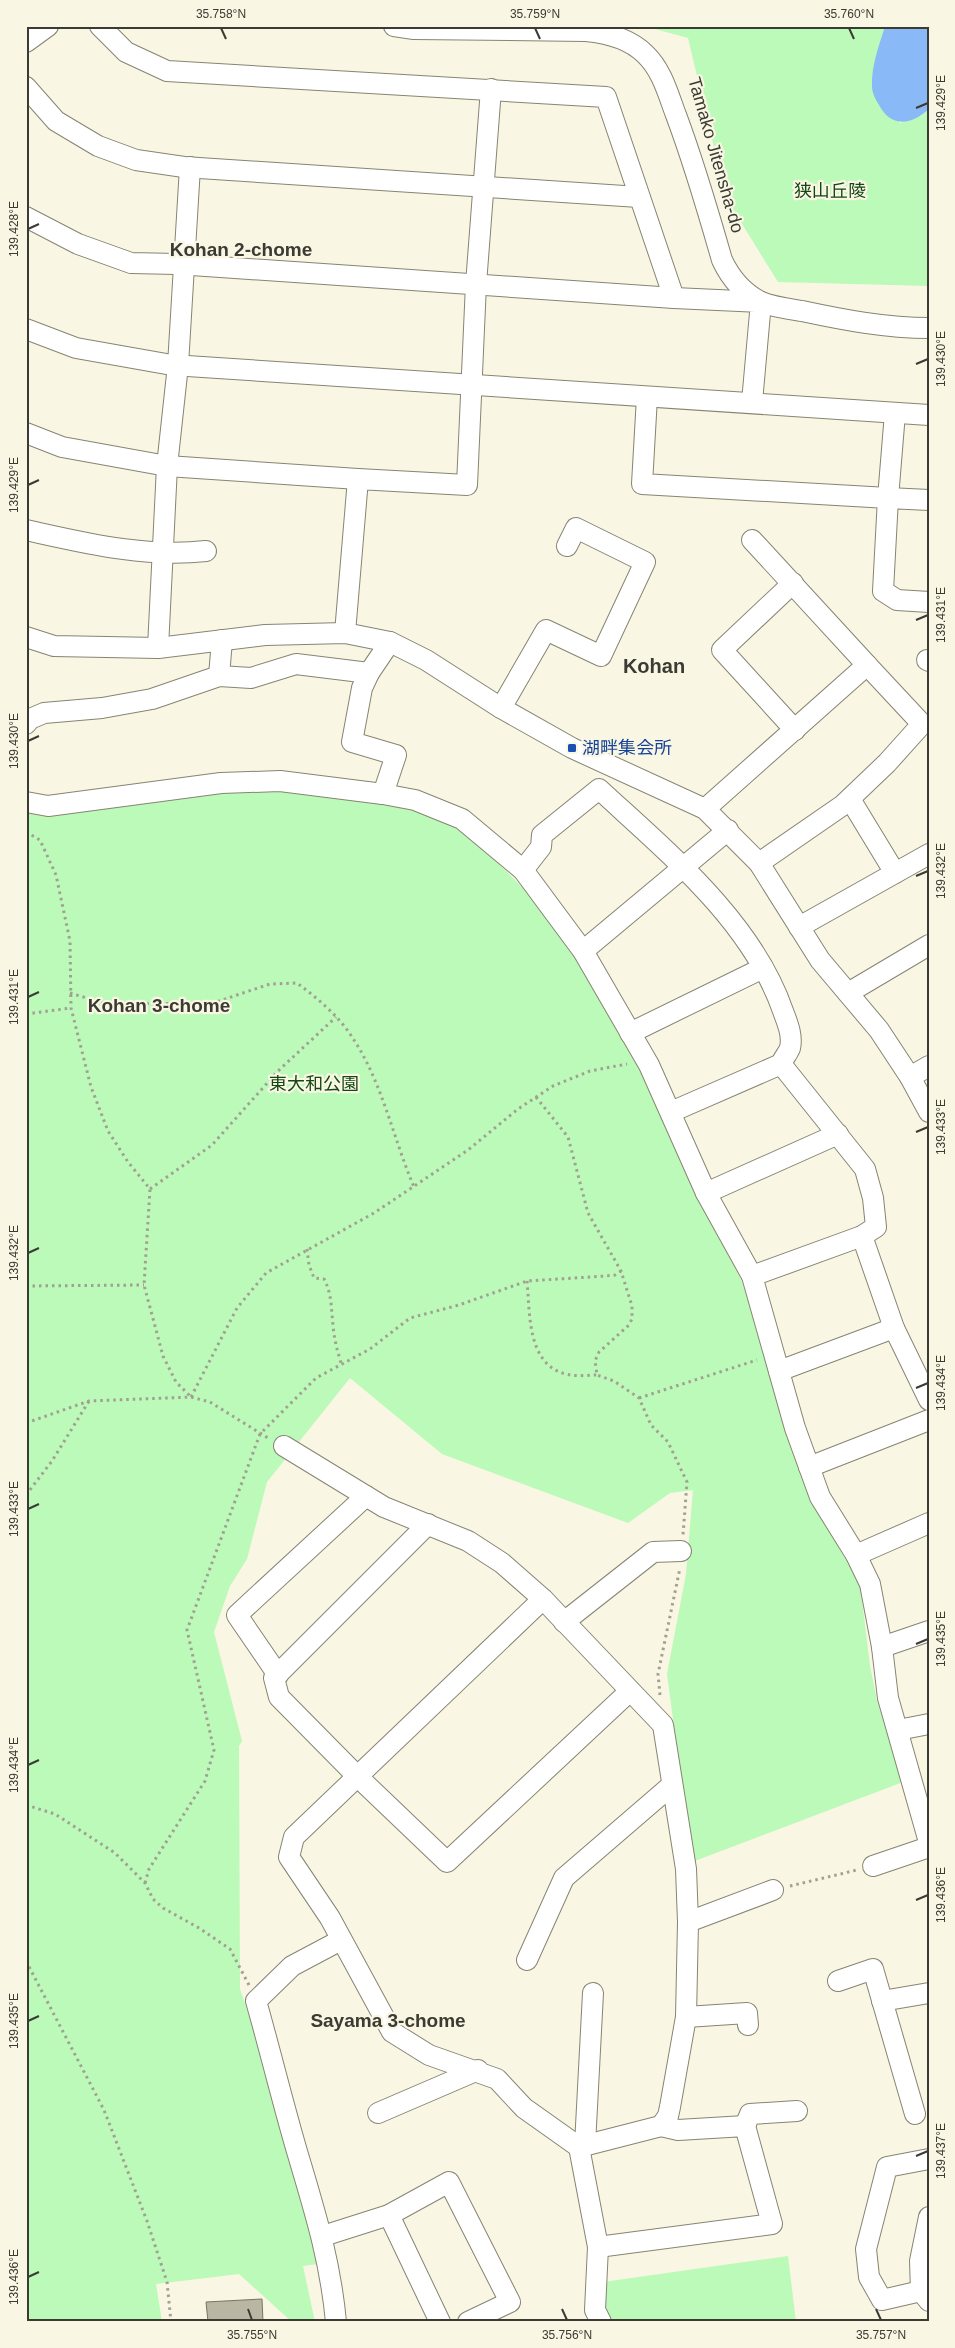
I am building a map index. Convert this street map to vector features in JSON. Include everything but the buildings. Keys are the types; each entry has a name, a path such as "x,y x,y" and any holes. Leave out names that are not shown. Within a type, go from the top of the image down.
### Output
{"street":[{"path":"26,42 48,26"},
{"path":"100,26 126,52 167,71 606,97 674,298"},
{"path":"394,26 414,29 586,31 610,35 639,49 657,70 664,85 696,172 722,260 728,273 748,293 761,302"},
{"path":"26,87 56,121 98,146 136,160 190,167 639,197"},
{"path":"26,433 62,447 167,466 467,485 476,284 491,89"},
{"path":"158,648 167,466 178,365 190,167"},
{"path":"26,218 78,244 131,262 184,264 674,298 761,302 859,322 929,328"},
{"path":"752,402 761,302"},
{"path":"26,328 76,348 178,365 929,415"},
{"path":"647,397 642,484 929,500"},
{"path":"895,413 883,591 897,600 929,602"},
{"path":"345,633 358,479"},
{"path":"501,708 546,630 601,656 645,562 576,528 567,546"},
{"path":"26,530 119,549 163,552 206,551"},
{"path":"752,540 867,665 925,719 887,763 850,798 759,863"},
{"path":"793,583 722,650 795,730"},
{"path":"26,638 54,646 158,648 264,634 345,633 390,642 426,660 501,708 572,748 705,809 759,863 820,960 879,1030 910,1077 929,1112"},
{"path":"219,676 222,640"},
{"path":"383,794 396,755 352,742 362,688 369,673 390,642"},
{"path":"26,724 30,719 44,713 102,708 152,699 219,676 251,678 296,664 369,673"},
{"path":"705,809 867,665"},
{"path":"26,802 48,806 221,783 280,781 383,794 415,800 462,819 523,870 583,951 649,1065 706,1193 752,1276 795,1428 820,1497 856,1555 870,1584 882,1647 888,1698 929,1842"},
{"path":"523,870 541,846 542,835 599,789 664,849 736,925 763,968 778,998 790,1031 790,1048 780,1064 671,1112"},
{"path":"850,798 895,873"},
{"path":"583,951 728,830"},
{"path":"799,927 929,854"},
{"path":"848,993 929,945"},
{"path":"630,1033 763,968"},
{"path":"752,1276 862,1236 876,1227 873,1198 865,1169 780,1064"},
{"path":"910,1077 929,1066"},
{"path":"706,1193 838,1134"},
{"path":"862,1236 894,1328 929,1400"},
{"path":"779,1371 894,1328"},
{"path":"809,1467 929,1420"},
{"path":"284,1446 384,1507 477,1546 502,1563 543,1599 663,1726 686,1868 688,1922 686,2017 668,2116 661,2126"},
{"path":"278,1674 237,1615 366,1496"},
{"path":"856,1555 929,1523"},
{"path":"428,1524 274,1678 278,1697 447,1862 630,1691"},
{"path":"564,1622 654,1552 681,1550"},
{"path":"543,1599 294,1837 289,1857 342,1940 392,2032 429,2055 478,2070 498,2079 524,2108 582,2146 661,2126 678,2130 745,2126"},
{"path":"882,1647 929,1631"},
{"path":"898,1730 929,1724"},
{"path":"527,1960 564,1878 672,1785"},
{"path":"874,1866 929,1847"},
{"path":"688,1922 773,1890"},
{"path":"336,2322 332,2284 323,2236 296,2147 256,2001 292,1966 342,1940"},
{"path":"838,1981 873,1969 915,2114"},
{"path":"593,1993 582,2146 598,2248 595,2310 601,2322"},
{"path":"882,2001 929,1993"},
{"path":"686,2017 747,2013 748,2025"},
{"path":"378,2114 478,2070"},
{"path":"598,2248 772,2224 745,2126 750,2114 797,2111"},
{"path":"929,2159 887,2167 866,2250 869,2277 882,2300 925,2296 920,2261 929,2217"},
{"path":"323,2236 389,2215 449,2182 510,2302 468,2322"},
{"path":"389,2215 440,2322"}],"path":[{"path":"26,832 40,840 56,875 70,941 71,1008 92,1087 108,1131 128,1162 150,1189 144,1285 163,1356 176,1382 191,1397"},
{"path":"70,993 107,1004 213,1003 270,984 297,983 321,1001 336,1017 359,1048 384,1104 414,1186"},
{"path":"26,1014 71,1008"},
{"path":"150,1189 212,1145 278,1071 336,1017"},
{"path":"191,1397 237,1308 266,1273 374,1213 468,1150 518,1109 553,1086 590,1071 626,1064"},
{"path":"536,1097 568,1137 588,1213 621,1271 632,1306 632,1319 624,1331 599,1352 595,1361 597,1375"},
{"path":"307,1249 308,1265 314,1278 324,1279 328,1288 333,1308 336,1347 341,1363"},
{"path":"145,1883 149,1869 205,1781 214,1750 187,1630 260,1434 316,1378 370,1349 410,1318 458,1305 527,1282 615,1275 621,1271"},
{"path":"527,1282 531,1333 546,1364 566,1374 597,1375 614,1381 640,1398 651,1426 668,1442 687,1482 686,1519 679,1572 658,1674 663,1726"},
{"path":"26,1286 144,1285"},
{"path":"640,1398 751,1362"},
{"path":"26,1423 89,1401 191,1397 210,1402 260,1434 284,1446"},
{"path":"26,1495 52,1461 89,1401"},
{"path":"26,1805 55,1814 115,1853 145,1883 153,1899 163,1908 199,1928 230,1949 256,2001"},
{"path":"773,1890 874,1866"},
{"path":"26,1962 104,2110 147,2221 167,2282 171,2322"}],"green space":[{"name":"狭山丘陵","path":"644,26 885,26 874,66 872,89 900,123 921,116 929,109 929,286 778,282 726,198 688,38"},
{"name":"東大和公園","path":"275,788 386,802 462,827 548,913 639,1065 741,1280 768,1356 810,1499 860,1584 870,1666 877,1701 903,1782 692,1862 667,1674 686,1574 693,1490 670,1493 628,1523 442,1454 350,1378 267,1482 247,1559 230,1586 214,1632 242,1741 239,1746 240,1989 256,2037 314,2241 318,2264 303,2266 315,2322 292,2322 239,2274 156,2284 162,2322 26,2322 26,809 36,812"},
{"path":"788,2256 796,2322 609,2322 603,2309 603,2282"}],"water":[{"path":"885,26 929,26 929,109 909,121 902,122 889,118 875,99 873,92 874,64"}],"place":[{"name":"湖畔集会所","path":"572,748"}],"district":[{"name":"Kohan 2-chome","path":"241,249"},
{"name":"Kohan","path":"654,666"},
{"name":"Kohan 3-chome","path":"159,1005"},
{"name":"Sayama 3-chome","path":"388,2020"}]}
